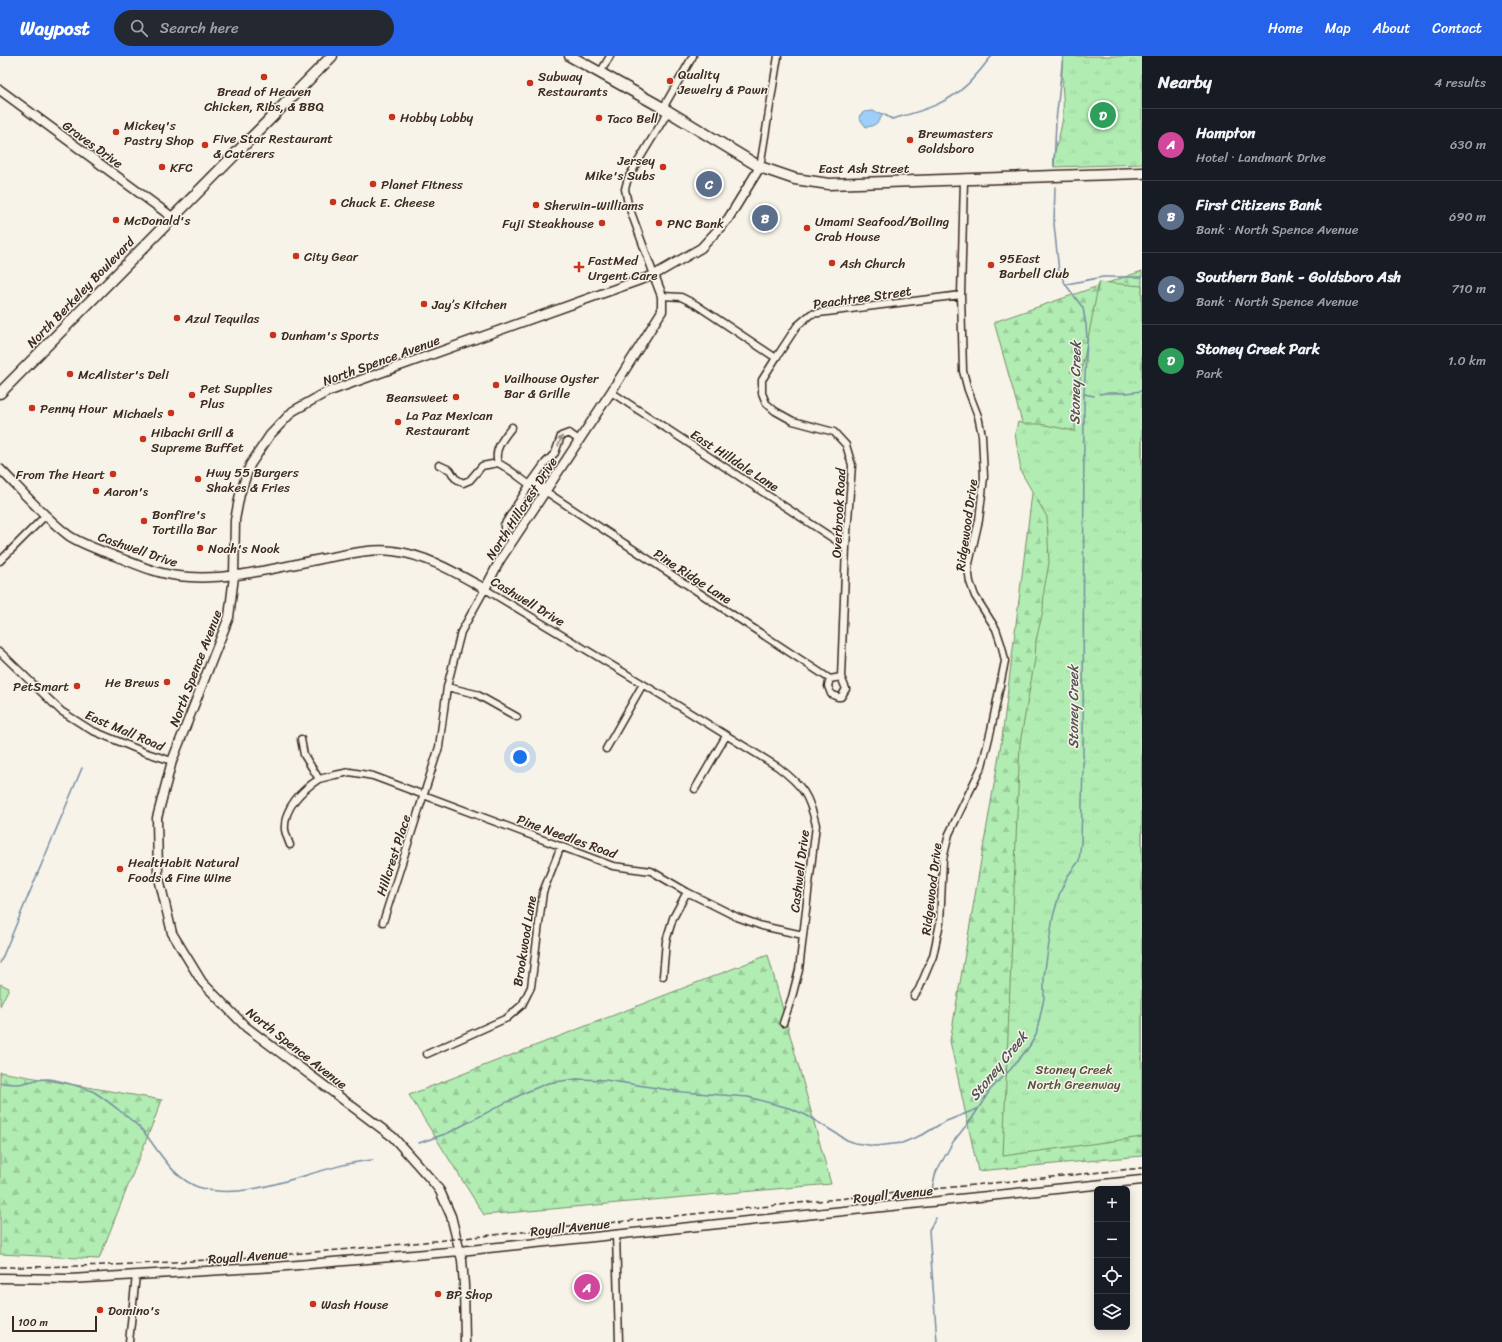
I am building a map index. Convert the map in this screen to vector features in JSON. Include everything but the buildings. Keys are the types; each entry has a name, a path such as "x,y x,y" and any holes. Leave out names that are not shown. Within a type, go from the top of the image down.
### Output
{"main road":[{"name":"North Berkeley Boulevard","path":"0,393 332,56"},
{"name":"East Ash Street","path":"570,56 665,110 760,167 796,178 829,184 1142,173"}],"street":[{"path":"600,73 610,56"},
{"path":"654,275 628,204 625,188 628,178 693,56"},
{"path":"760,167 778,56"},
{"name":"Graves Drive","path":"0,90 172,217"},
{"name":"North Spence Avenue","path":"465,1342 464,1285 460,1251 451,1216 445,1200 434,1183 393,1137 246,1026 202,982 172,933 158,874 157,818 172,761 229,617 234,576 235,520 240,494 250,465 270,435 293,411 327,392 654,275 701,248 728,220 760,167"},
{"name":"Ridgewood Drive","path":"914,996 919,989 933,956 940,923 943,859 949,834 982,766 1005,661 996,629 975,596 970,582 968,568 978,520 984,477 982,435 978,416 968,390 964,371 961,295 964,180"},
{"name":"North Hillcrest Drive","path":"424,794 439,746 447,687 460,632 500,560 611,392 662,311 662,296 654,275"},
{"name":"Peachtree Street","path":"776,358 797,326 811,314 961,295"},
{"path":"662,296 681,298 695,304 776,358"},
{"name":"Overbrook Road","path":"776,358 762,380 762,393 766,403 775,411 793,421 834,432 846,445 852,465 846,547 841,677 846,689 841,696 838,697 831,694 828,686 830,679"},
{"name":"East Hilldale Lane","path":"611,392 846,547"},
{"path":"439,465 450,470 455,478 463,483 470,480 482,466 498,463 496,453 499,445 512,427"},
{"path":"514,540 504,532 503,528 530,484 545,463 555,453 561,436 568,433 579,440"},
{"name":"Pine Ridge Lane","path":"498,463 507,468 514,475 530,484 537,483 545,491 830,679"},
{"name":"Cashwell Drive","path":"0,469 69,536 137,564 177,576 206,578 234,576 369,550 392,550 417,555 443,566 484,589 778,767 792,777 804,790 812,806 816,825 799,970 783,1023"},
{"path":"0,561 46,515"},
{"name":"East Mall Road","path":"0,652 61,711 91,730 144,752 172,761"},
{"path":"830,679 841,677"},
{"path":"606,749 643,684"},
{"path":"447,687 476,694 517,717"},
{"path":"695,789 726,736"},
{"path":"290,845 285,829 287,815 293,802 306,788 319,779 304,755 301,739"},
{"name":"Pine Needles Road","path":"319,779 334,774 350,772 373,776 613,866 651,871 687,892 737,917 762,926 803,936"},
{"name":"Hillcrest Place","path":"383,922 424,794"},
{"name":"Brookwood Lane","path":"427,1054 507,1018 522,1004 531,986 543,892 560,846"},
{"path":"662,976 666,941 673,918 687,892"},
{"name":"Royall Avenue","path":"0,1278 70,1279 275,1267 460,1251 1142,1180"},
{"path":"616,1234 619,1342"},
{"path":"129,1342 136,1274"}],"green space":[{"path":"1063,56 1142,56 1142,164 1054,167 1055,152 1063,119"},
{"name":"Stoney Creek North Greenway","path":"1142,271 1142,1156 978,1171 950,1041 1002,738 1035,469 994,322"},
{"name":"Stoney Creek North Greenway","path":"1099,282 1142,286 1142,1137 1003,1156 1020,743 1035,659 1036,640 1043,611 1044,590 1049,563 1047,517 1021,472 1015,433 1018,422 1024,424 1040,424 1075,431 1075,405"},
{"path":"768,955 831,1184 484,1215 409,1095"},
{"path":"0,984 9,988 0,1006"},
{"path":"0,1072 162,1100 99,1259 0,1254"}],"water":[{"path":"873,111 883,114 876,123 872,126 866,127 859,118 860,115 864,112"}],"waterway":[{"path":"883,114 892,119 927,109 948,99 968,84 992,56"},
{"name":"Stoney Creek","path":"1054,166 1056,121 1063,56"},
{"name":"Stoney Creek","path":"931,1193 936,1172 953,1142 973,1117 990,1090 1010,1070 1029,1047 1036,1035 1044,998 1044,976 1053,917 1059,895 1067,877 1079,861 1083,766 1084,394 1087,339 1083,308 1066,285 1059,272 1054,224 1055,187"},
{"path":"1067,284 1103,277 1142,277"},
{"path":"1099,394 1142,391"},
{"path":"1084,394 1094,396"},
{"path":"0,963 82,768"},
{"path":"0,1083 18,1084 40,1079 48,1079 92,1091 127,1116 140,1128 175,1172 191,1184 201,1188 221,1191 242,1191 264,1187 352,1163 373,1160"},
{"path":"419,1143 448,1133 524,1093 548,1083 576,1079 605,1080 683,1092 748,1097 789,1108 806,1115 847,1140 855,1143 875,1146 902,1143 924,1134 944,1122 977,1109"},
{"name":"Stoney Creek","path":"936,1218 929,1230 937,1342"}],"railway":[{"path":"0,1267 142,1264 214,1260 356,1248 1142,1168"}],"place":[{"name":"Bread of Heaven Chicken, Ribs, & BBQ","path":"264,77"},
{"name":"Quality Jewelry & Pawn","path":"670,81"},
{"name":"Subway Restaurants","path":"530,83"},
{"name":"Stoney Creek Park","path":"1103,115"},
{"name":"Hobby Lobby","path":"392,117"},
{"name":"Taco Bell","path":"599,118"},
{"name":"Mickey's Pastry Shop","path":"116,132"},
{"name":"Brewmasters Goldsboro","path":"910,140"},
{"name":"Five Star Restaurant & Caterers","path":"205,145"},
{"name":"KFC","path":"162,167"},
{"name":"Jersey Mike's Subs","path":"663,167"},
{"name":"Planet Fitness","path":"373,184"},
{"name":"Southern Bank - Goldsboro Ash","path":"709,184"},
{"name":"Chuck E. Cheese","path":"333,202"},
{"name":"Sherwin-Williams","path":"536,205"},
{"name":"First Citizens Bank","path":"765,218"},
{"name":"McDonald's","path":"116,220"},
{"name":"Fuji Steakhouse","path":"602,223"},
{"name":"PNC Bank","path":"659,223"},
{"name":"Umami Seafood/Boiling Crab House","path":"807,228"},
{"name":"City Gear","path":"296,256"},
{"name":"Ash Church","path":"832,263"},
{"name":"95East Barbell Club","path":"991,265"},
{"name":"FastMed Urgent Care","path":"579,267"},
{"name":"Jay’s Kitchen","path":"424,304"},
{"name":"Azul Tequilas","path":"177,318"},
{"name":"Dunham's Sports","path":"273,335"},
{"name":"McAlister's Deli","path":"70,374"},
{"name":"Vailhouse Oyster Bar & Grille","path":"496,385"},
{"name":"Pet Supplies Plus","path":"192,395"},
{"name":"Beansweet","path":"456,397"},
{"name":"Penny Hour","path":"32,408"},
{"name":"Michaels","path":"171,413"},
{"name":"La Paz Mexican Restaurant","path":"398,422"},
{"name":"Hibachi Grill & Supreme Buffet","path":"143,439"},
{"name":"From The Heart","path":"113,474"},
{"name":"Hwy 55 Burgers Shakes & Fries","path":"198,479"},
{"name":"Aaron's","path":"96,491"},
{"name":"Bonfire's Tortilla Bar","path":"144,521"},
{"name":"Noah's Nook","path":"200,548"},
{"name":"He Brews","path":"167,682"},
{"name":"PetSmart","path":"77,686"},
{"name":"HealtHabit Natural Foods & Fine Wine","path":"120,869"},
{"name":"Hampton","path":"587,1287"},
{"name":"BP Shop","path":"438,1294"},
{"name":"Wash House","path":"313,1304"},
{"name":"Domino's","path":"100,1310"}]}
